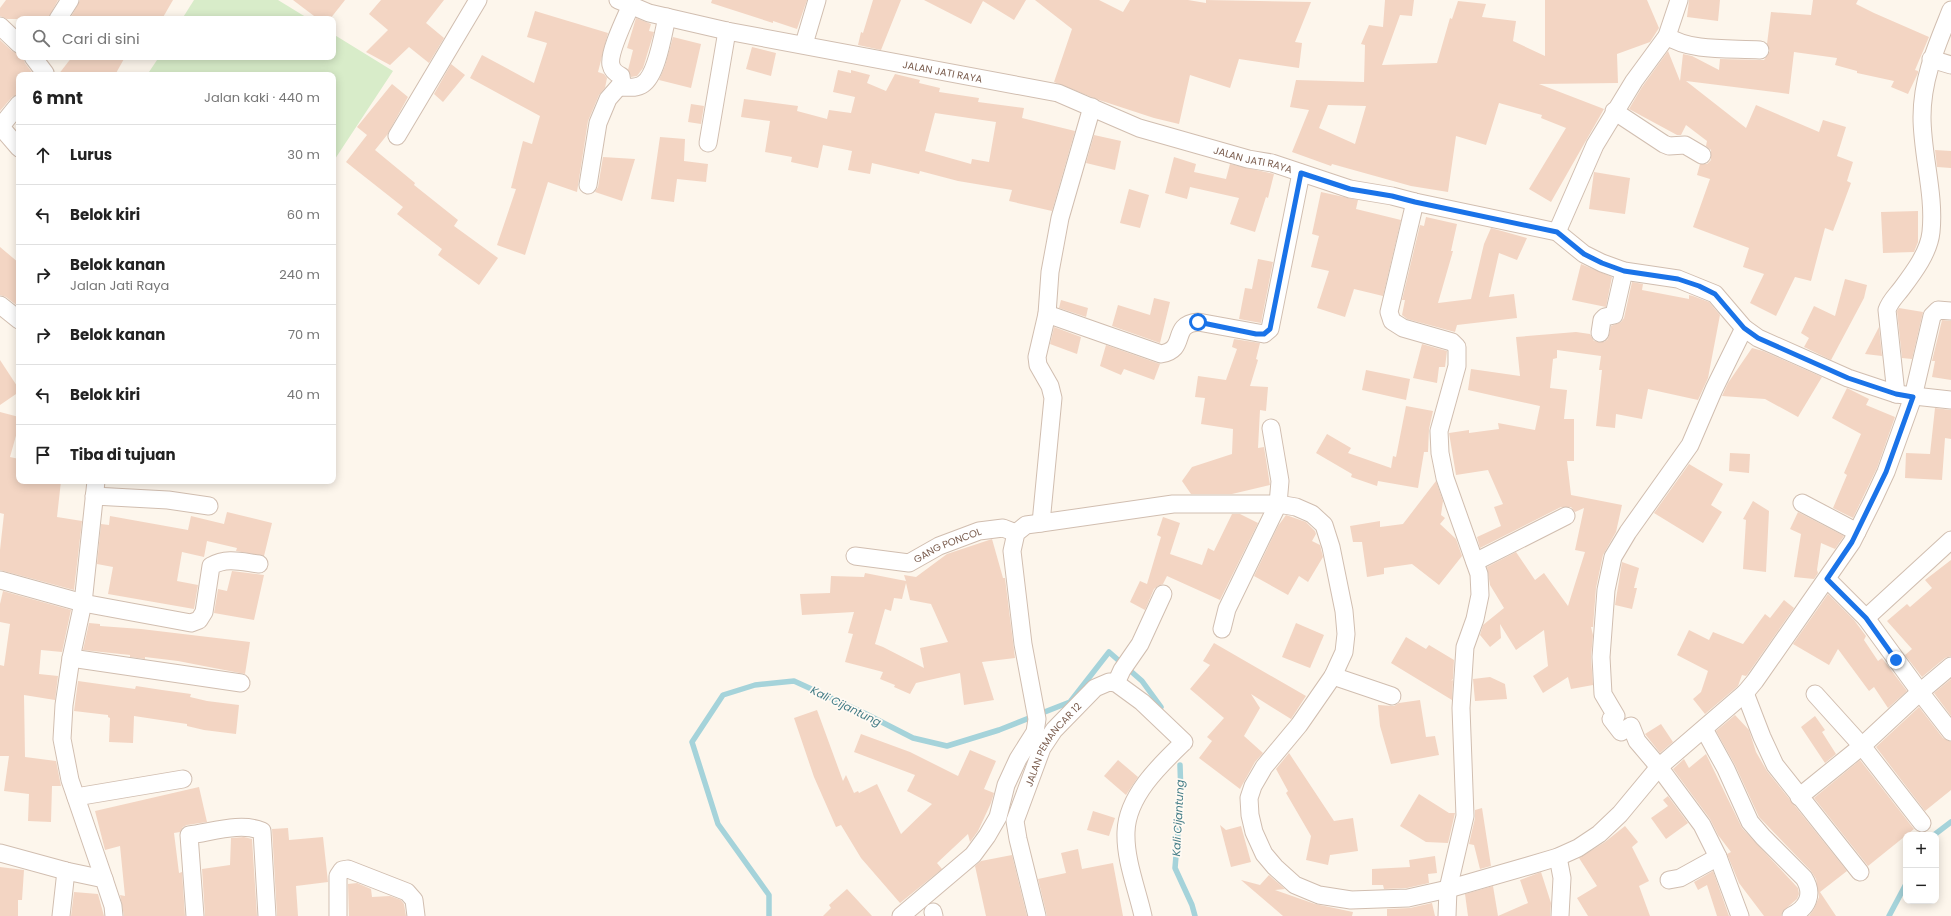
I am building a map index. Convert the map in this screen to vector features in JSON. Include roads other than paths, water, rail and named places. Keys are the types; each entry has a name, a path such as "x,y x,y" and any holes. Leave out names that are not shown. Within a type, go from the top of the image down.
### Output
{"street":[{"path":"60,16 70,0"},
{"path":"397,136 478,0"},
{"path":"804,44 816,0"},
{"path":"1557,232 1595,145 1614,111 1667,36 1679,0"},
{"path":"588,185 598,123 608,99 623,79 613,69 611,61 621,28 624,3"},
{"name":"JALAN JATI RAYA","path":"624,3 653,7 667,17 727,31 804,44 1058,93 1139,128 1248,159 1272,163 1350,189 1392,196 1557,232 1584,254 1624,271 1678,279 1715,294 1744,328 1758,338 1848,378 1896,394 1951,400"},
{"path":"1896,394 1887,310 1890,301 1901,289 1922,258 1931,233 1922,118 1924,88 1931,59 1951,10"},
{"path":"619,86 634,88 643,84 651,77 667,17"},
{"path":"0,26 16,41"},
{"path":"708,143 727,31"},
{"path":"1667,36 1681,43 1707,47 1760,50"},
{"path":"1931,59 1951,65"},
{"path":"36,60 45,72"},
{"path":"16,107 0,126 16,145"},
{"path":"1041,523 1054,398 1050,386 1038,365 1037,357 1047,314 1050,272 1060,218 1092,107"},
{"path":"1614,111 1664,144 1669,146 1684,145 1702,155"},
{"path":"1047,314 1161,354 1170,352 1177,345 1182,329 1189,323 1198,322 1264,334 1270,329 1301,173"},
{"path":"1415,202 1389,312 1392,321 1403,328 1452,342 1457,347 1457,366 1439,432 1440,453 1444,478 1479,574 1480,595 1475,620 1465,647 1461,708 1465,816 1448,889 1447,916"},
{"path":"1600,333 1602,320 1605,317 1614,315 1624,271"},
{"path":"0,305 16,318"},
{"path":"901,916 973,855 987,836 998,817 1006,785 1018,759 1035,732 1036,712 1023,644 1012,551 1016,533 1026,526 1041,523 1172,504 1278,504 1296,507 1312,514 1324,525 1331,547 1339,588 1346,634 1344,652 1332,676 1299,725 1264,766 1253,786 1250,798 1250,815 1254,832 1264,854 1275,867 1295,884 1319,895 1350,900 1408,898 1448,889 1558,857 1578,848 1599,834 1636,797 1659,767 1745,693 1827,579 1857,532 1886,472 1913,397 1932,316 1938,310 1951,311"},
{"path":"1740,916 1718,857 1702,825 1637,740 1631,726 1620,732 1611,719 1616,716 1603,694 1601,657 1606,590 1613,557 1628,532 1690,445 1714,389 1744,328"},
{"path":"1222,629 1227,609 1278,504 1280,481 1272,428"},
{"path":"114,916 113,906 76,797 62,739 64,705 71,658 83,603 95,489 209,506"},
{"path":"1802,502 1857,532"},
{"path":"1475,562 1566,516"},
{"name":"GANG PONCOL","path":"855,556 909,563 939,546 979,531 1003,528 1016,533"},
{"path":"1866,618 1951,540"},
{"path":"0,580 83,603 191,623 199,620 204,612 212,566 220,561 233,560 259,564"},
{"path":"1827,579 1866,618 1951,732"},
{"path":"1143,916 1128,853 1126,832 1128,819 1137,797 1158,767 1184,742 1142,702 1119,676 1140,644 1163,594"},
{"path":"71,658 241,683"},
{"path":"1799,797 1862,746 1920,692 1951,666"},
{"name":"JALAN PEMANCAR 12","path":"1015,821 1042,748 1054,730 1094,688 1110,682 1119,676"},
{"path":"1332,676 1392,696"},
{"path":"1745,693 1762,737 1775,765 1860,872"},
{"path":"1816,694 1862,746 1922,823"},
{"path":"1704,729 1726,769 1750,822 1804,878 1809,886 1809,897 1806,906 1791,916"},
{"path":"76,797 183,779"},
{"path":"998,817 1015,821 1037,916"},
{"path":"195,916 190,835 244,827 262,831 267,916"},
{"path":"0,853 66,871 104,879"},
{"path":"1558,857 1562,878 1560,916"},
{"path":"1669,880 1680,878 1718,857"},
{"path":"338,916 338,876 342,870 348,869 407,892 414,900 416,916"},
{"path":"61,916 66,871"}],"waterway":[{"name":"Kali Cijantung","path":"769,916 769,895 718,824 692,742 723,695 755,685 794,681 864,713 913,738 947,746 999,730 1070,702 1109,652 1142,681 1161,707"},
{"name":"Kali Cijantung","path":"1180,765 1181,796 1175,868 1192,905 1195,916"},
{"name":"Kali Cijantung","path":"1938,832 1951,822"},
{"name":"Kali Cijantung","path":"1889,916 1903,890"}]}
